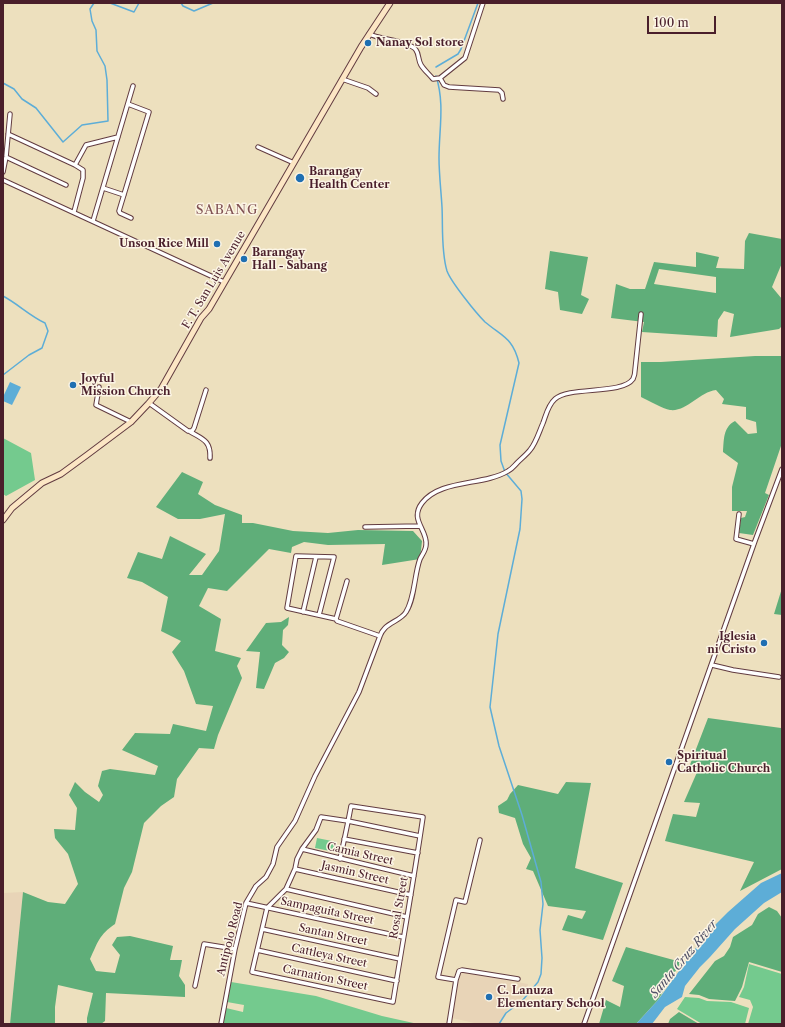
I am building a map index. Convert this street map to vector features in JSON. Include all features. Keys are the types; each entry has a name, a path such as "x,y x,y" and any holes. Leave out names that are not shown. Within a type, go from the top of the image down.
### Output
{"main road":[{"name":"F. T. San Luis Avenue","path":"3,520 12,508 42,483 61,474 131,422 161,389 201,318 209,309 342,79 369,34 390,3"}],"street":[{"path":"369,34 413,46 422,66 433,79 440,78 465,58 483,3"},
{"path":"440,78 444,85 449,87 499,90 502,93 503,99"},
{"path":"342,79 368,88 376,94"},
{"path":"94,221 133,86"},
{"path":"128,104 149,112 119,211 120,213 131,218"},
{"path":"3,172 6,158 10,114"},
{"path":"8,134 83,170 84,174 74,212"},
{"path":"75,165 86,145 118,137"},
{"path":"258,147 294,163"},
{"path":"6,158 66,185"},
{"path":"3,180 224,282"},
{"path":"103,188 124,195"},
{"path":"320,615 334,557 296,556 287,608 336,619 337,621 380,636 385,628 406,613 410,603 420,559 427,545 417,517 418,509 422,502 442,488 493,478 509,471 531,450 548,408 559,395 604,390 626,384 633,379 641,314"},
{"path":"99,386 96,405 131,422"},
{"path":"188,431 192,431 194,428 206,390"},
{"path":"149,403 188,431 206,441 210,447 210,458"},
{"path":"584,1024 782,469"},
{"path":"739,514 736,539 754,544"},
{"path":"365,526 420,526"},
{"path":"303,612 316,557"},
{"path":"336,619 347,581"},
{"name":"Antipolo Road","path":"221,1024 235,949 246,903 256,886 266,877 273,864 277,847 295,821 315,776 359,692 380,636"},
{"path":"712,665 733,670 779,677"},
{"name":"Rosal Street","path":"348,821 351,806 423,817 393,1002"},
{"path":"257,950 267,908 286,889 295,869 297,859 302,849 316,830 321,817 420,836"},
{"path":"340,859 348,821"},
{"path":"344,839 418,853"},
{"path":"456,980 438,977 456,900 465,902 480,840"},
{"name":"Camia Street","path":"302,849 414,876"},
{"name":"Jasmin Street","path":"295,869 411,895"},
{"path":"286,889 407,917"},
{"name":"Sampaguita Street","path":"246,903 403,937"},
{"name":"Santan Street","path":"262,929 400,958"},
{"path":"195,986 204,944 235,949"},
{"name":"Carnation Street","path":"257,950 252,972 393,1002"},
{"name":"Cattleya Street","path":"257,950 397,981"},
{"path":"449,1024 456,980 459,971 462,970 518,979"}],"shaded area":[{"path":"23,892 10,1024 3,1024 3,893"},
{"name":"C. Lanuza Elementary School","path":"461,972 528,984 526,994 508,1009 498,1024 479,1024 452,1018"}],"green space":[{"path":"749,233 782,239 782,263 772,287 782,299 782,326 779,329 730,337 734,314 724,311 718,320 717,337 642,332 644,322 611,318 616,284 630,289 645,289 654,262 696,267 696,252 719,257 716,268 744,269 745,241","holes":["659,269 716,277 716,293 654,284"]},
{"path":"550,251 588,257 581,295 589,299 582,314 560,310 558,292 545,289"},
{"path":"782,356 782,443 765,493 769,495 753,535 739,533 741,518 745,517 747,511 732,511 732,487 738,463 723,452 726,430 731,424 735,421 748,434 757,433 756,422 746,419 746,407 722,404 724,399 716,390 704,394 688,405 676,410 667,409 641,397 641,362"},
{"path":"3,438 31,453 35,480 6,496 3,494"},
{"path":"182,472 203,482 198,494 215,505 242,515 242,523 253,523 293,531 328,533 358,530 413,531 422,541 420,559 382,565 385,544 328,545 304,542 292,547 291,553 269,549 227,591 208,588 199,606 221,619 215,651 241,658 237,666 242,678 218,735 214,749 199,748 177,779 174,797 161,806 144,823 132,872 124,888 115,924 102,935 90,959 96,971 115,973 120,955 112,945 117,937 130,936 173,946 170,960 182,960 179,976 185,985 185,997 106,993 105,1021 101,1024 87,1024 93,993 58,985 55,1007 55,1024 10,1024 23,892 48,902 65,904 78,884 68,854 55,838 54,829 75,830 77,808 69,795 75,782 85,792 99,802 103,795 98,786 102,771 110,769 155,775 158,766 122,750 135,733 170,734 173,724 206,731 213,706 196,704 184,671 172,652 181,641 161,631 168,597 142,582 127,578 138,552 162,559 170,536 206,554 189,575 202,575 219,551 225,514 200,519 178,519 156,507"},
{"path":"782,588 782,615 774,614"},
{"path":"289,617 288,625 283,630 282,645 289,652 284,658 275,663 264,689 256,688 260,652 246,651 266,623 281,622"},
{"path":"708,718 781,728 782,726 782,869 740,891 754,862 665,841 673,814 696,817 700,803 684,802 698,770 688,770"},
{"path":"566,782 591,783 575,868 623,883 603,940 562,930 568,915 582,919 586,911 548,906 533,871 526,869 531,858 523,844 515,818 499,813 498,806 507,800 518,785 558,794"},
{"path":"317,838 337,842 335,852 315,848"},
{"path":"769,907 777,911 782,918 782,972 749,962 742,987 735,1001 709,999 699,995 689,994 715,961 724,956 730,947 733,937 752,925 758,914"},
{"path":"626,947 681,962 658,1000 636,1024 599,1024 606,1000 620,1007 624,986 612,981"},
{"path":"749,964 782,974 782,1024 748,1024 753,1007 750,1000 739,997 744,987"},
{"path":"231,982 316,996 382,1016 418,1024 222,1024 226,1008 243,1012 244,1005 227,1002"},
{"path":"685,997 699,998 707,1001 731,1002 749,1008 745,1024 702,1024 677,1009"},
{"path":"679,1012 699,1024 668,1024 670,1019"}],"water":[{"path":"10,382 21,387 12,405 3,401 3,397"},
{"path":"782,873 782,892 764,903 735,929 700,967 685,986 682,997 665,1007 652,1024 636,1024 658,1000 706,934 761,883"}],"waterway":[{"path":"3,83 14,89 22,99 36,108 63,142 82,125 108,121 107,80 105,66 97,51 96,30 92,21 90,9 94,3"},
{"path":"110,3 134,12 139,3"},
{"path":"181,3 183,6 194,11 213,3"},
{"path":"436,67 458,54 478,3"},
{"path":"436,76 439,86 441,107 439,164 443,247 447,271 458,290 481,318 506,339 514,348 519,363 500,445 501,461 505,472 521,491 522,499 520,529 498,634 490,707 499,746 522,815 541,882 543,904 540,930 542,958 541,974 538,982 522,1001 506,1013 499,1024"},
{"path":"3,296 45,323 48,331 42,348 29,355 3,375"}],"place":[{"name":"Nanay Sol store","path":"368,43"},
{"name":"Barangay Health Center","path":"300,178"},
{"name":"Unson Rice Mill","path":"217,244"},
{"name":"Barangay Hall - Sabang","path":"244,259"},
{"name":"Joyful Mission Church","path":"73,385"},
{"name":"Iglesia ni Cristo","path":"764,643"},
{"name":"Spiritual Catholic Church","path":"669,762"},
{"name":"C. Lanuza Elementary School","path":"489,997"}],"district":[{"name":"SABANG","path":"227,210"}],"water label":[{"name":"Santa Cruz River","path":"684,959"}]}
